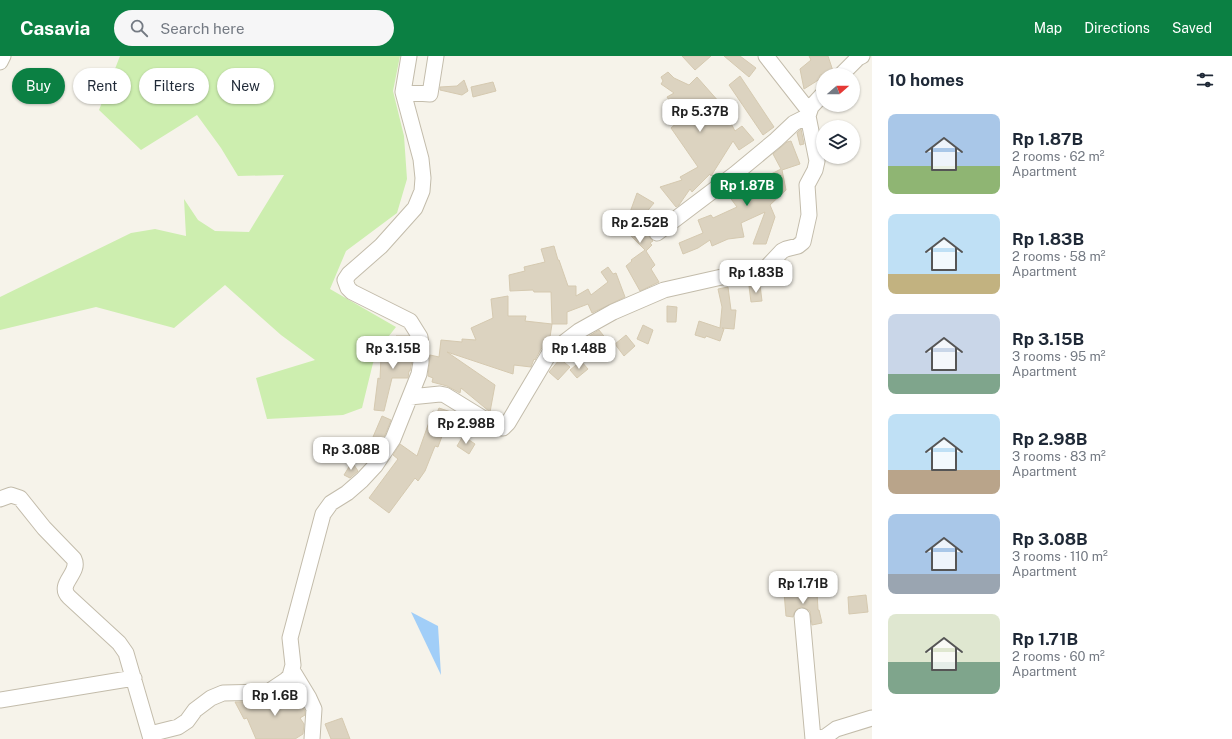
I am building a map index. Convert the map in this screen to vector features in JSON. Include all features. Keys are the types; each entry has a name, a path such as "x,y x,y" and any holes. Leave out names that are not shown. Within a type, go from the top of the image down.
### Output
{"street":[{"path":"0,62 3,56"},
{"path":"0,499 11,495 20,498 44,528 74,559 76,568 65,585 65,592 119,643 126,653 151,737 178,727 187,721 199,707 216,695 223,693 268,692 286,680 292,670 293,665 290,638 323,514 331,503 347,493 375,466 392,439 419,374 421,362 421,342 410,321 352,292 348,288 345,280 349,274 381,246 415,208 419,199 423,178 422,159 403,92 409,56"},
{"path":"403,92 430,94 432,91 436,56"},
{"path":"766,56 809,114"},
{"path":"848,68 862,56"},
{"path":"410,397 440,394 445,395 498,428 503,428 508,423 548,354 579,331 613,312 664,290 735,274 761,270 766,268 782,251 801,245 809,216 807,185 815,170 817,161 809,114 811,107 816,102"},
{"path":"657,233 735,174 794,123 809,114"},
{"path":"802,616 813,739 825,737 836,730 872,718"},
{"path":"292,670 314,709 312,739"},
{"path":"0,700 134,678"}],"green space":[{"path":"120,56 400,56 393,91 404,136 407,179 397,213 346,251 330,289 396,327 385,341 373,363 362,408 343,415 267,419 256,378 315,360 281,335 225,285 174,328 96,307 0,330 0,297 131,233 155,229 186,236 184,199 198,220 215,231 249,232 284,175 238,176 221,148 197,115 141,150 99,110 101,104 131,104 131,68 115,68"}],"water":[{"path":"411,612 438,626 441,675"}],"building":[{"path":"682,56 711,56 695,70"},
{"path":"724,56 740,56 756,68 749,77"},
{"path":"809,56 828,56 832,68 816,68 816,82 804,89 800,69 811,60"},
{"path":"668,72 674,78 689,85 697,77 727,111 725,112 735,131 742,126 754,140 739,150 733,141 711,176 710,174 692,192 690,189 676,207 660,187 682,180 680,177 698,167 671,128 681,119 667,97 674,93 661,84 663,81 661,77"},
{"path":"740,76 774,127 763,135 729,85"},
{"path":"464,80 468,91 462,95 440,90 440,87 457,86"},
{"path":"493,82 496,91 473,97 471,87"},
{"path":"801,129 804,144 800,145 797,133"},
{"path":"791,141 800,164 782,170 786,190 770,205 775,217 766,244 753,244 765,212 741,223 744,237 728,239 712,246 710,240 698,248 683,254 679,243 703,233 698,220 711,215 713,218 737,207 726,192 736,185 738,188 763,181 761,179 781,169 773,154 787,142"},
{"path":"637,193 654,203 639,221 649,229 648,234 653,241 650,243 652,245 646,251 655,265 651,269 659,282 640,291 626,266 632,261 631,260 645,250 632,237 619,220 626,213 629,215"},
{"path":"554,246 568,286 576,286 576,296 588,289 591,295 608,282 601,272 608,267 613,274 616,273 625,297 592,313 588,304 567,312 567,324 552,324 551,292 534,292 533,290 510,291 509,275 525,271 524,267 545,262 541,249"},
{"path":"760,285 762,301 751,302 749,286"},
{"path":"728,287 731,310 736,310 734,329 722,328 724,329 720,341 706,336 705,338 695,335 699,321 720,328 722,307 718,289"},
{"path":"508,296 508,316 526,316 525,321 552,324 550,337 547,337 546,345 541,349 535,360 534,359 531,367 514,365 513,374 447,352 495,385 490,412 461,388 460,393 447,386 432,382 433,378 428,376 430,355 439,357 441,340 462,342 462,339 476,340 471,328 493,318 491,299"},
{"path":"667,306 677,307 676,322 667,322"},
{"path":"643,325 653,330 648,344 637,339"},
{"path":"599,330 607,340 593,352 583,340"},
{"path":"626,335 635,346 624,356 615,344"},
{"path":"396,336 409,336 411,340 412,361 408,378 392,378 384,411 374,410 378,378 380,379 381,357 396,356"},
{"path":"560,359 570,367 558,380 549,372"},
{"path":"581,361 588,369 577,378 570,370"},
{"path":"439,408 451,412 438,447 435,446 425,471 418,481 415,478 389,513 369,498 398,459 393,455 400,444 417,456 433,411 437,413"},
{"path":"382,416 391,420 385,435 377,447 370,444"},
{"path":"463,436 475,444 469,454 457,446"},
{"path":"359,444 373,447 370,458 367,461 355,457"},
{"path":"352,462 358,471 350,478 344,475"},
{"path":"796,591 796,593 817,592 818,610 822,623 812,625 810,611 801,607 797,609 793,617 786,616 784,592"},
{"path":"866,595 868,612 849,614 848,597"},
{"path":"289,689 296,700 298,698 305,711 305,715 300,718 304,724 303,734 295,739 256,739 247,718 244,719 235,702 269,701"},
{"path":"342,718 350,739 331,739 325,724"}]}
